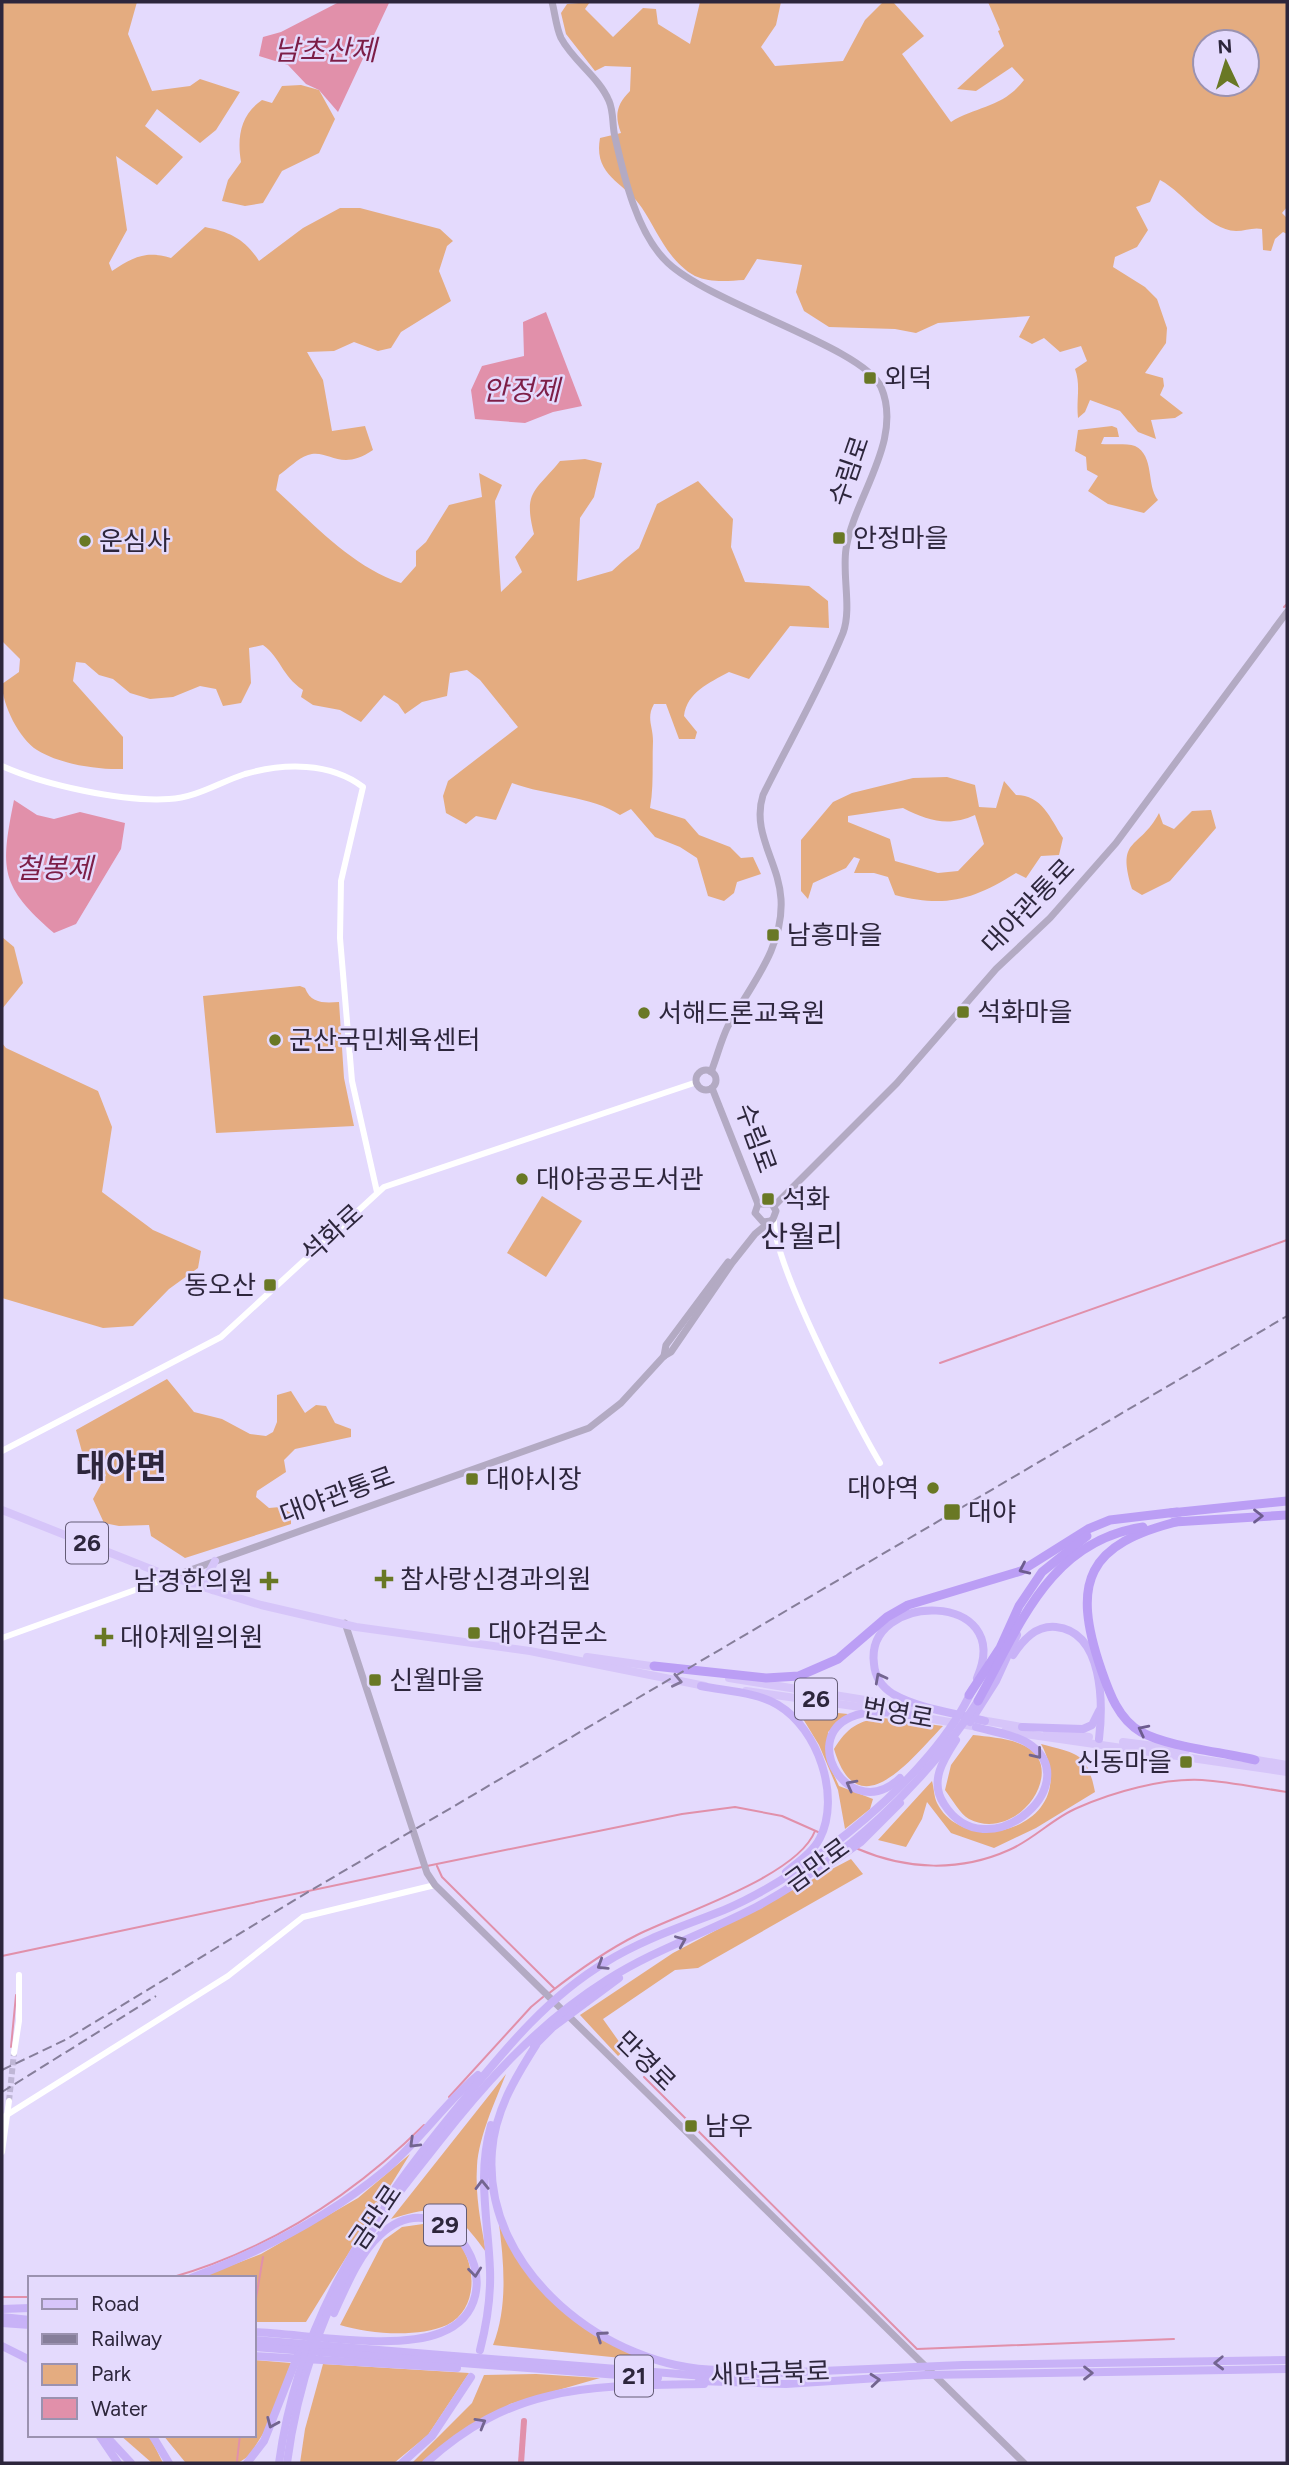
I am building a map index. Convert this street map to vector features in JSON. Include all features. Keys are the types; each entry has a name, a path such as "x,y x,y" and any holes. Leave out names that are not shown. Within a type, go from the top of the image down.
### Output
{"highway":[{"path":"977,1700 1019,1606 1042,1572 1084,1537 1111,1525 1287,1501"},
{"path":"654,1666 766,1678 799,1676 838,1659 887,1617 908,1605 1021,1571 1079,1534 1110,1520 1287,1515"},
{"path":"977,1700 1040,1589 1059,1566 1092,1544 1129,1529 1178,1517"},
{"path":"1178,1517 1121,1541 1098,1567 1086,1598 1087,1622 1096,1654 1117,1708 1141,1732 1255,1760"},
{"path":"977,1700 984,1652 980,1634 964,1618 942,1610 919,1611 894,1621 879,1636 873,1661 877,1675 886,1689 914,1702 985,1721"},
{"path":"996,1681 1025,1616"},
{"path":"977,1700 996,1681 1021,1643 1037,1630 1048,1627 1070,1631 1087,1647 1092,1659 1101,1697 1098,1741"},
{"path":"1022,1727 1077,1730 1092,1725 1099,1707 1092,1659"},
{"path":"701,1686 766,1700 791,1715 802,1727 819,1761 829,1792 829,1806 815,1863"},
{"name":"금만로","path":"876,1818 944,1733 977,1700"},
{"name":"금만로","path":"287,2463 306,2376 334,2298 364,2242 477,2095 509,2058 581,2001 660,1949 756,1907 876,1818 924,1772 956,1736 977,1700"},
{"path":"921,1717 866,1714 844,1722 837,1729 830,1747 836,1775 842,1782 864,1791 890,1786 944,1733"},
{"path":"956,1736 937,1780 940,1799 947,1810 957,1818 984,1829 1002,1828 1017,1822 1040,1799 1045,1784 1044,1763 1033,1747 976,1727"},
{"name":"금만로","path":"279,2463 296,2378 326,2299 340,2271 408,2170 496,2060 542,2010 605,1962 647,1940 743,1901 815,1863"},
{"path":"480,2350 491,2286 482,2193 486,2144 505,2091 551,2024"},
{"path":"536,2045 502,2104 492,2154 492,2183 498,2213 510,2243 532,2275 574,2317 615,2346 657,2362 701,2370 785,2371"},
{"path":"196,2276 271,2244 353,2194 384,2171 470,2082 496,2060"},
{"name":"29","path":"256,2333 282,2346 344,2350 412,2340 450,2329 466,2314 475,2291 475,2267 465,2243 447,2226 421,2219 394,2225 382,2232 362,2258 306,2376"},
{"path":"247,2463 264,2441 309,2328 340,2271"},
{"path":"2,2309 28,2308"},
{"path":"2,2317 28,2320"},
{"path":"2,2323 28,2325"},
{"path":"256,2340 282,2346"},
{"path":"2,2346 28,2359"},
{"path":"256,2355 282,2346"},
{"path":"256,2347 344,2350"},
{"name":"새만금북로","path":"344,2350 704,2376 963,2365 1287,2360"},
{"name":"새만금북로","path":"344,2350 524,2368 736,2383 841,2383 925,2375 1287,2369"},
{"path":"402,2463 432,2436 471,2377"},
{"path":"426,2463 463,2434 531,2400 579,2388 736,2383"},
{"path":"100,2437 118,2463"},
{"path":"107,2437 131,2463"},
{"path":"153,2437 169,2463"}],"main road":[{"name":"수림로","path":"552,2 561,37 611,105 614,137 636,207 653,245 666,261 685,277 725,300 848,356 869,371 880,385 888,414 885,435 846,547 844,631 757,812 781,898 775,939 759,977 727,1027 711,1072 716,1078 712,1088 758,1204"},
{"name":"대야관통로","path":"774,1206 897,1083 996,969 1050,918 1116,843 1287,612"},
{"path":"697,1082 700,1072 711,1072"},
{"name":"수림로","path":"697,1082 704,1089 712,1088"},
{"path":"766,1202 774,1206 771,1221 763,1222 756,1216 758,1204 766,1202"},
{"name":"대야관통로","path":"664,1356 666,1345 751,1232 756,1216"},
{"name":"대야관통로","path":"171,1577 589,1428 621,1403 664,1356 671,1352 732,1263 771,1221"},
{"name":"번영로","path":"2,1510 171,1577 261,1605 370,1629 530,1651 701,1686 830,1701 976,1727 1287,1765"},
{"path":"213,1590 206,1578 215,1561"},
{"name":"번영로","path":"345,1623 654,1666 1287,1772"},
{"name":"만경로","path":"345,1623 427,1873 435,1885 1024,2463"}],"street":[{"path":"2,766 26,777 148,799 172,799 246,774 295,766 336,771 363,787 341,881 339,919 352,1081 377,1192"},
{"name":"석화로","path":"2,1451 221,1338 377,1192 393,1184 697,1082"},
{"path":"771,1221 839,1395 879,1464"},
{"name":"대야관통로","path":"2,1637 171,1577"},
{"path":"4,2117 228,1976 303,1917 435,1885"},
{"path":"14,2053 19,2021 19,1975"},
{"path":"2,2152 4,2117 9,2101"}],"green space":[{"path":"2,2 137,2 128,34 152,91 190,86 200,79 240,92 216,130 200,143 157,109 145,126 183,157 157,185 116,156 127,230 109,263 112,271 140,256 171,258 205,227 236,238 248,247 259,261 303,228 340,208 360,208 440,229 453,241 447,246 439,271 451,301 401,332 391,348 378,351 354,342 334,351 307,352 323,380 332,431 365,426 373,450 352,460 322,454 304,456 279,475 276,490 350,555 383,576 401,583 416,566 416,551 426,542 449,505 482,497 479,473 502,485 495,501 501,592 522,572 515,557 534,534 530,509 538,486 560,461 585,459 602,463 594,497 580,518 577,581 612,571 639,548 657,504 698,481 733,519 731,547 745,582 809,586 828,601 829,628 790,626 749,679 729,672 694,694 684,716 697,732 695,739 679,739 666,704 654,704 650,714 653,741 650,808 685,819 699,835 730,847 741,858 753,857 761,874 737,882 734,893 724,901 708,896 697,858 680,847 655,837 631,809 620,815 583,800 512,783 496,820 476,816 466,824 446,813 443,796 448,781 518,727 480,680 467,670 450,673 447,696 422,702 405,714 398,704 384,695 361,722 340,710 313,705 301,697 303,690 263,645 249,648 251,683 241,703 223,706 216,689 200,686 173,697 150,699 130,693 113,679 99,675 85,663 76,662 73,681 123,737 123,769 67,762 46,755 30,745 8,711 2,684 19,672 20,659 2,641"},
{"path":"590,2 585,9 613,37 643,8 656,9 658,24 690,44 700,2 781,2 776,25 761,47 775,66 843,61 865,20 883,2 893,2 924,36 902,54 951,122 999,101 1024,80 1012,67 976,91 957,89 1004,46 988,2 1287,2 1287,207 1282,213 1287,218 1287,234 1283,232 1275,239 1271,251 1263,250 1262,229 1236,231 1216,225 1160,180 1150,202 1136,207 1148,230 1137,247 1115,257 1113,267 1145,287 1157,299 1167,328 1166,343 1145,373 1163,378 1164,386 1160,395 1183,413 1175,418 1151,420 1156,439 1138,432 1120,411 1090,400 1085,412 1078,418 1078,381 1075,369 1087,361 1081,346 1060,352 1044,338 1032,344 1019,337 1030,316 938,323 916,333 895,329 829,327 804,311 796,292 802,265 757,259 744,280 732,281 707,280 686,270 664,245 635,199 612,178 601,162 600,138 621,133 618,110 630,91 631,67 605,66 595,71 566,34 561,13 567,4"},
{"path":"301,85 319,90 335,119 319,153 282,171 263,203 245,206 222,201 228,180 241,162 240,136 249,113 262,100 272,103 282,86"},
{"path":"1112,426 1117,428 1119,437 1104,437 1101,444 1135,446 1148,464 1152,487 1158,500 1144,513 1108,504 1088,491 1098,476 1087,470 1086,457 1075,451 1078,430"},
{"path":"947,777 975,785 979,807 996,808 1004,781 1016,795 1032,799 1044,809 1063,838 1059,855 1041,856 1026,878 1016,873 986,890 944,901 895,895 888,877 874,873 854,873 860,859 854,857 846,868 813,883 808,899 801,891 801,840 833,802 852,793 913,778","holes":["903,808 939,821 956,821 975,815 984,844 958,871 938,873 895,861 890,839 848,822 848,816"]},
{"path":"1211,810 1216,828 1170,881 1142,895 1132,889 1128,872 1128,852 1159,813 1163,824 1174,829 1192,811"},
{"path":"2,937 14,947 23,983 2,1009"},
{"name":"군산국민체육센터","path":"300,986 315,1000 339,1002 344,1078 354,1126 216,1133 203,996"},
{"path":"2,1043 6,1048 98,1091 112,1127 102,1192 153,1230 201,1251 198,1268 169,1289 133,1326 103,1328 2,1298"},
{"path":"542,1196 582,1221 546,1277 507,1253"},
{"path":"167,1379 194,1412 222,1419 250,1434 266,1436 273,1432 277,1422 277,1395 291,1391 305,1413 316,1405 326,1406 335,1423 351,1429 351,1437 295,1449 284,1460 286,1472 257,1491 256,1497 269,1508 280,1507 291,1513 291,1524 185,1558 151,1536 149,1525 119,1526 104,1523 93,1499 106,1475 96,1463 84,1459 76,1430"},
{"path":"797,1709 848,1714 828,1732 827,1760 839,1786 873,1799 870,1809 845,1829 838,1790 819,1745"},
{"path":"883,1718 943,1726 901,1769 886,1780 871,1786 857,1784 844,1773 834,1749 854,1726"},
{"path":"973,1735 1013,1741 1025,1746 1037,1756 1042,1770 1040,1785 1032,1800 1020,1813 1005,1821 987,1824 969,1819 945,1790 951,1765"},
{"path":"1041,1744 1079,1757 1088,1769 1095,1792 1036,1828 994,1848 951,1833 927,1802 922,1819 906,1847 878,1840 932,1781 937,1803 952,1820 972,1830 994,1831 1016,1826 1035,1814 1047,1796 1050,1772"},
{"path":"851,1859 863,1874 698,1968 675,1970 603,2019 625,2050 618,2056 580,2015 673,1953"},
{"path":"506,2074 484,2131 478,2155 478,2199 486,2252 465,2226 446,2213 423,2211 391,2219"},
{"path":"410,2154 306,2322 256,2322 256,2276 203,2276 261,2254 358,2198"},
{"path":"423,2224 442,2228 455,2238 469,2263 471,2291 467,2305 459,2316 447,2325 422,2332 365,2331 340,2325 384,2240 402,2227"},
{"path":"499,2224 510,2247 540,2286 578,2318 641,2360 493,2345 503,2301"},
{"path":"256,2360 291,2363 266,2429 249,2456 238,2463 185,2462 165,2437 256,2437"},
{"path":"323,2364 469,2373 428,2435 394,2463 300,2463 305,2429"},
{"path":"536,2374 600,2378 510,2404 440,2447 422,2463 412,2463 472,2403 484,2375"},
{"path":"122,2437 150,2437 163,2463 152,2463"}],"water":[{"name":"남초산제","path":"339,2 389,3 338,112 319,90 306,84 288,65 259,56 263,37 281,32"},
{"name":"안정제","path":"546,312 582,406 553,412 525,423 475,419 471,390 482,366 524,356 523,322"},
{"name":"철봉제","path":"14,800 37,815 54,819 80,812 125,823 121,849 76,924 54,933 23,902 8,875 7,844"}],"waterway":[{"path":"1284,607 1287,604"},
{"path":"940,1363 1287,1240"},
{"path":"858,1849 895,1861 934,1866 953,1865 1009,1850 1068,1812 1138,1787 1171,1781 1202,1780 1287,1792"},
{"path":"427,1866 682,1814 735,1807 782,1816 818,1832"},
{"path":"548,1994 625,1941 735,1892 786,1864 804,1848 815,1831"},
{"path":"437,1866 442,1877 554,1988"},
{"path":"2,1956 422,1867"},
{"path":"11,2047 16,1995"},
{"path":"449,2097 543,1997"},
{"path":"644,2077 917,2349 1174,2339"},
{"path":"176,2276 241,2252 307,2218 368,2175 424,2125"},
{"path":"256,2298 263,2257"},
{"path":"2,2297 28,2297"},
{"path":"521,2463 524,2421"},
{"path":"237,2461 240,2437"}],"tunnel":[{"path":"9,2101 14,2053"}],"railway":[{"path":"2,2070 67,2039 298,1898 1287,1316"},
{"path":"2,2092 156,1996"}],"place":[{"name":"외덕","path":"870,378"},
{"name":"안정마을","path":"839,538"},
{"name":"운심사","path":"85,541"},
{"name":"남흥마을","path":"773,935"},
{"name":"석화마을","path":"963,1012"},
{"name":"서해드론교육원","path":"644,1013"},
{"name":"군산국민체육센터","path":"275,1040"},
{"name":"대야공공도서관","path":"522,1179"},
{"name":"석화","path":"768,1199"},
{"name":"동오산","path":"270,1285"},
{"name":"대야시장","path":"472,1479"},
{"name":"대야역","path":"933,1488"},
{"name":"대야","path":"952,1512"},
{"name":"참사랑신경과의원","path":"384,1579"},
{"name":"남경한의원","path":"269,1581"},
{"name":"대야검문소","path":"474,1633"},
{"name":"대야제일의원","path":"104,1637"},
{"name":"신월마을","path":"375,1680"},
{"name":"신동마을","path":"1186,1762"},
{"name":"남우","path":"691,2126"}],"district":[{"name":"산월리","path":"802,1237"},
{"name":"대야면","path":"121,1466"}]}
